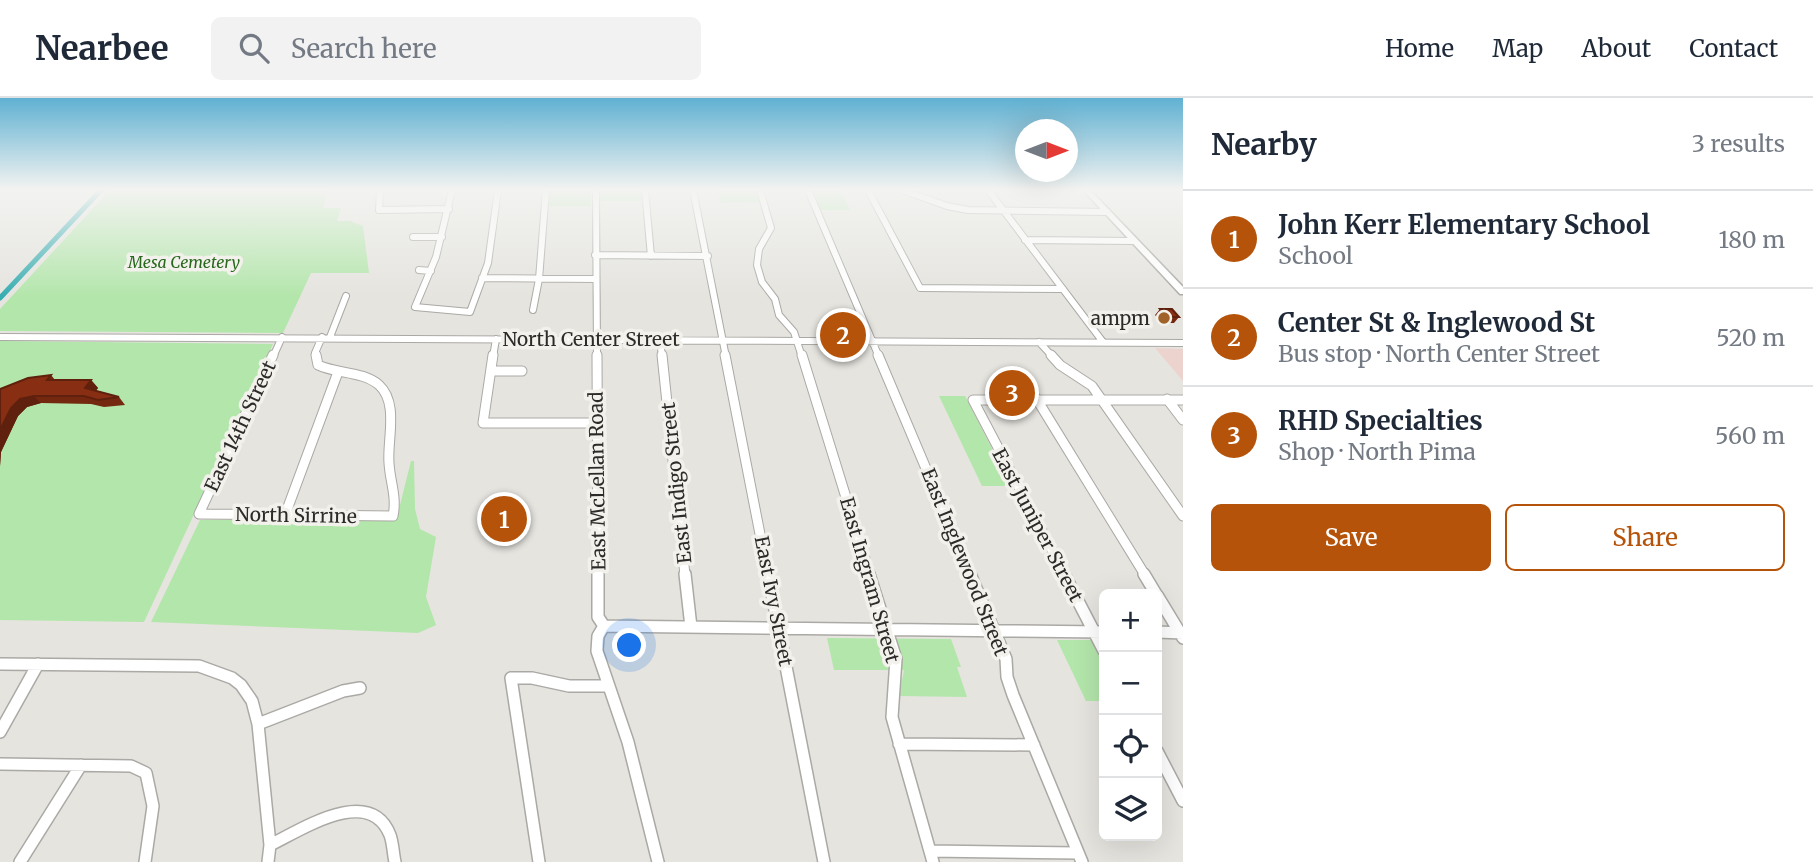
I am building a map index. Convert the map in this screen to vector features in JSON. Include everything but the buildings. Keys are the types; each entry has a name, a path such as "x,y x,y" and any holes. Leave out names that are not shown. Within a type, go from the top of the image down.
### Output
{"main road":[{"path":"1120,226 1183,292"}],"street":[{"path":"445,226 431,271 415,307 470,312 488,263 493,226"},
{"path":"533,310 539,279 543,226"},
{"name":"East McLellan Road","path":"595,226 598,617 602,624 596,644 628,742 658,862"},
{"path":"649,226 652,256"},
{"name":"East Ivy Street","path":"701,226 824,862"},
{"name":"East Ingram Street","path":"770,226 759,249 757,265 764,285 775,299 779,315 794,332 797,340 887,629 897,667 890,705 932,856"},
{"name":"East Inglewood Street","path":"823,226 995,631 1006,659 1007,677 1013,695 1080,858"},
{"path":"887,226 920,288 1063,289"},
{"path":"1015,226 1103,342"},
{"path":"413,237 442,237"},
{"path":"1026,240 1134,241"},
{"path":"595,255 708,256"},
{"path":"419,270 431,271"},
{"path":"482,278 595,279"},
{"path":"994,289 999,297"},
{"path":"285,515 338,372 318,365 314,359 346,296"},
{"name":"North Center Street","path":"0,337 1183,343"},
{"name":"East 14th Street","path":"199,514 282,337"},
{"path":"496,339 483,423 596,423"},
{"name":"East Indigo Street","path":"660,339 691,627"},
{"path":"1039,342 1049,355 1081,377 1101,399 1183,516"},
{"path":"491,371 522,371"},
{"name":"North Sirrine","path":"199,514 393,516 398,497 390,468 391,420 386,394 378,383 338,372"},
{"path":"1036,398 1183,400"},
{"path":"1036,398 1153,589"},
{"name":"East Juniper Street","path":"1036,398 973,400 1099,632"},
{"path":"1167,399 1183,420"},
{"path":"1162,603 1182,634"},
{"path":"602,624 1099,632"},
{"path":"1162,632 1182,634"},
{"path":"0,664 199,666 218,671 241,685 252,701 258,724 270,845 268,862"},
{"path":"0,732 38,664"},
{"path":"539,862 511,678 532,678 569,686 608,686"},
{"path":"258,724 343,691 360,688"},
{"path":"899,744 1034,746"},
{"path":"1162,761 1183,801"},
{"path":"0,764 131,766 146,772 152,787 152,830 145,862"},
{"path":"20,862 81,765"},
{"path":"270,845 342,812 366,810 383,819 393,839 395,862"},
{"path":"932,856 1080,858"}],"shaded area":[{"path":"1155,348 1183,349 1183,381"}],"green space":[{"name":"Mesa Cemetery","path":"77,226 363,226 369,273 311,273 283,333 0,331 0,309"},
{"path":"0,341 273,344 144,622 0,620"},
{"path":"939,396 965,396 1011,486 982,486"},
{"path":"411,461 414,461 415,509 420,529 436,537 426,597 436,625 418,633 151,622 200,520 393,517 398,513"},
{"path":"827,638 951,639 961,667 957,667 967,697 899,696 904,670 834,670"},
{"path":"1057,640 1091,640 1099,656 1099,701 1086,701"}],"waterway":[{"path":"0,298 68,226"}],"place":[{"name":"ampm","path":"1164,318"},
{"name":"Center St & Inglewood St","path":"843,335"},
{"name":"RHD Specialties","path":"1012,393"},
{"name":"John Kerr Elementary School","path":"504,519"}]}
